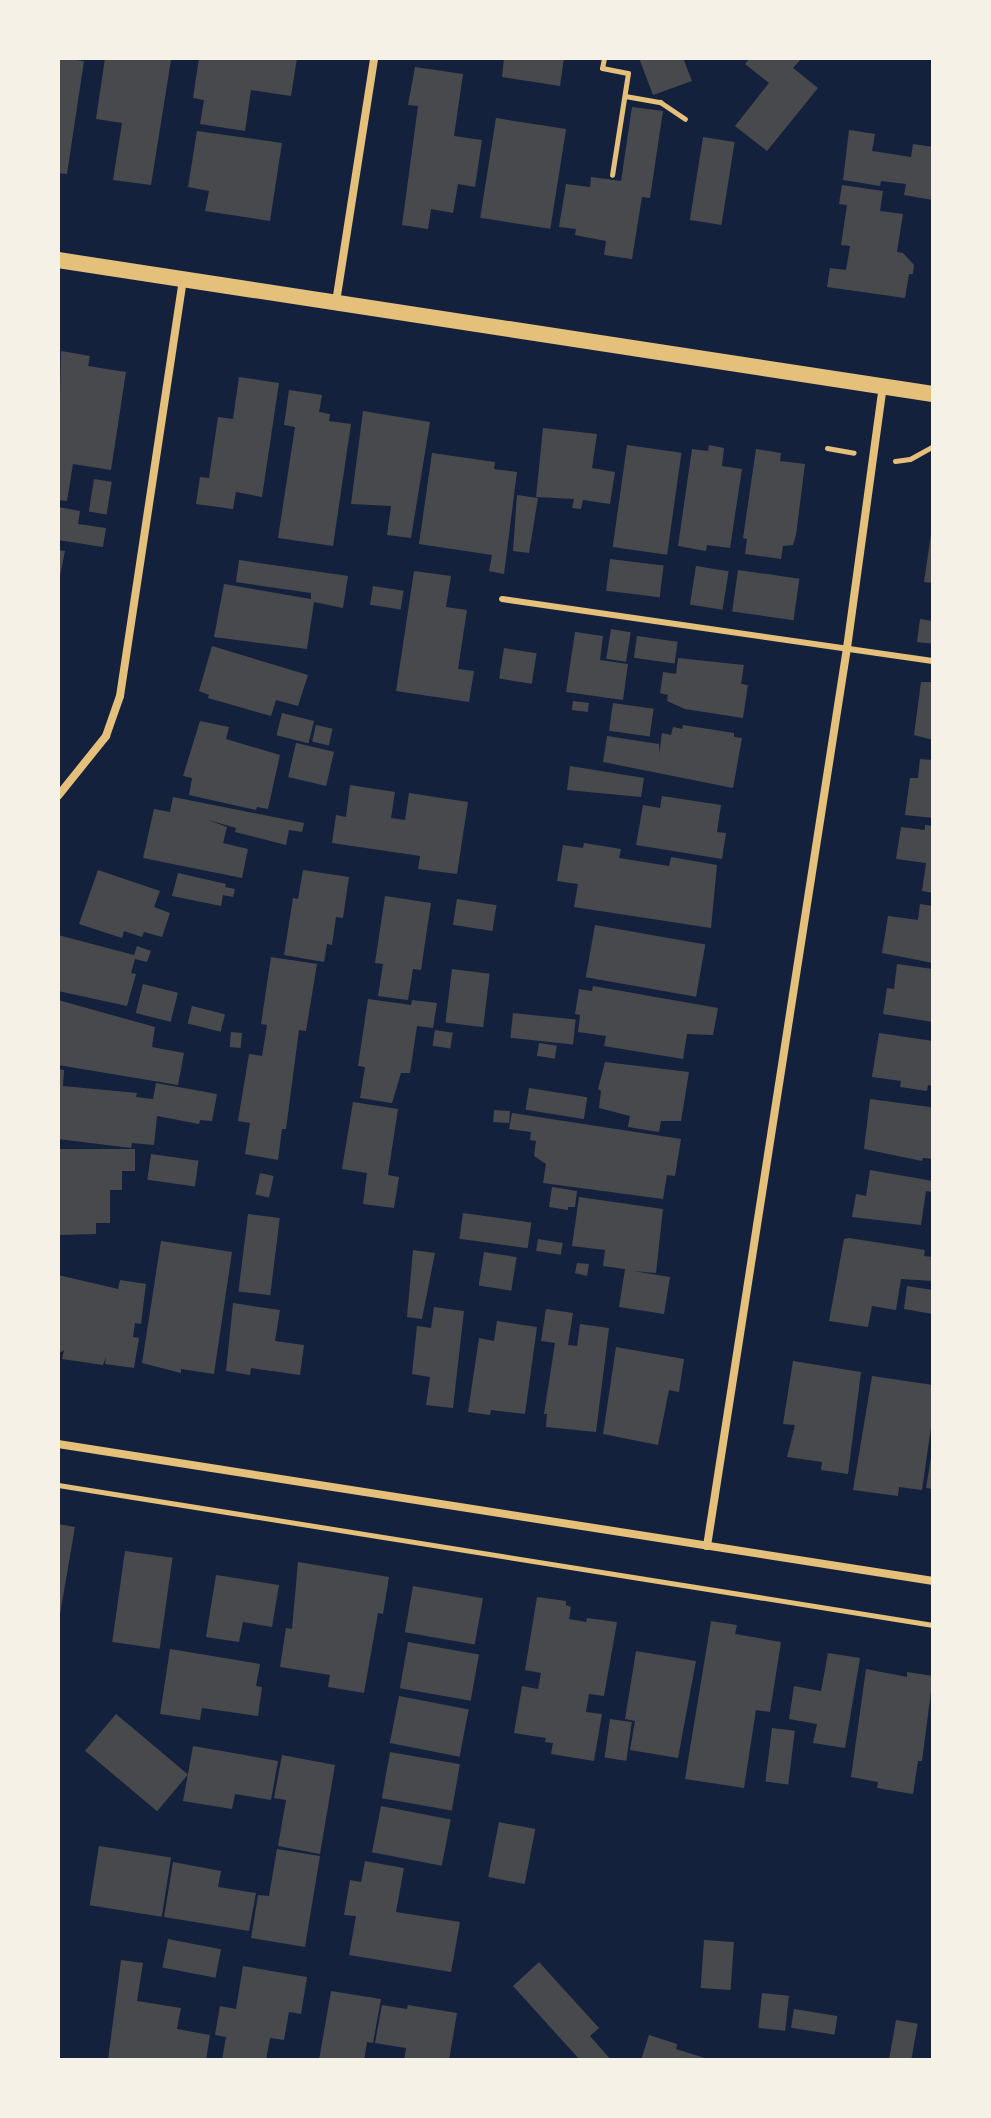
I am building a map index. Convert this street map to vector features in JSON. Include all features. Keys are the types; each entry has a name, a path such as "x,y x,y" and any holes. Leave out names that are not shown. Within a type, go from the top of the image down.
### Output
{"main road":[{"path":"58,260 933,394"}],"street":[{"path":"336,302 374,58"},
{"path":"58,796 106,736 120,696 183,279"},
{"path":"707,1546 847,648 883,386"},
{"path":"58,1444 933,1581"}],"lane":[{"path":"502,599 933,661"}],"path":[{"path":"604,58 602,68 628,73 612,175"},
{"path":"625,96 660,102 685,119"},
{"path":"58,1485 933,1625"}],"building":[{"path":"58,58 84,61 67,174 58,173"},
{"path":"105,58 171,60 151,185 113,180 122,123 96,119"},
{"path":"199,58 297,58 291,96 251,90 245,131 200,124 204,100 193,98"},
{"path":"504,58 564,58 560,86 502,77"},
{"path":"639,58 683,58 692,81 653,95"},
{"path":"750,58 802,58 793,68 818,88 767,151 735,126 769,83 745,64"},
{"path":"415,67 463,74 454,136 482,140 475,187 458,184 453,213 431,209 428,229 402,225 418,106 408,105"},
{"path":"632,107 663,111 650,198 642,197 632,259 604,255 606,241 575,235 576,229 559,227 566,184 590,187 591,177 621,181"},
{"path":"496,118 566,129 550,229 480,218"},
{"path":"849,130 875,134 872,151 911,157 913,144 933,147 933,200 904,195 906,184 881,181 880,186 843,180"},
{"path":"197,131 282,143 270,221 205,211 209,191 188,187"},
{"path":"703,137 735,142 721,225 690,220"},
{"path":"842,185 883,191 880,211 903,214 897,252 903,253 914,265 913,274 909,274 905,298 827,287 830,268 846,270 850,246 841,245 847,205 839,204"},
{"path":"61,351 90,356 88,366 126,372 111,470 73,464 67,501 58,500"},
{"path":"239,377 279,383 262,497 236,492 233,509 196,504 200,477 209,478 218,417 233,419"},
{"path":"289,390 322,395 319,412 330,414 329,421 351,424 333,546 278,538 295,427 284,425"},
{"path":"363,411 430,422 411,538 387,535 391,506 351,504"},
{"path":"543,428 597,434 592,468 615,472 610,504 583,500 581,509 572,508 574,499 536,497"},
{"path":"627,445 681,453 667,555 613,547"},
{"path":"709,445 724,448 722,466 742,469 730,548 707,545 706,551 678,546 692,449 708,451"},
{"path":"756,449 781,453 780,461 805,464 796,535 793,545 783,546 781,559 745,554 747,539 743,538"},
{"path":"432,453 495,462 494,469 517,472 504,574 489,571 492,555 419,544"},
{"path":"94,479 112,482 107,514 89,512"},
{"path":"517,495 538,498 529,553 513,551"},
{"path":"58,507 80,511 78,524 106,528 103,547 58,540"},
{"path":"933,534 933,583 924,582"},
{"path":"58,550 65,551 59,581 58,580"},
{"path":"610,559 664,566 660,597 606,591"},
{"path":"239,560 348,576 343,608 314,602 307,649 214,637 224,584 311,599 311,593 236,582"},
{"path":"696,566 729,571 722,610 690,605"},
{"path":"738,570 799,579 794,620 732,612"},
{"path":"414,571 451,576 446,607 467,610 458,669 474,671 469,702 396,691"},
{"path":"373,586 404,591 401,610 370,605"},
{"path":"920,619 933,621 933,644 917,642"},
{"path":"611,629 631,632 626,662 606,659"},
{"path":"575,632 603,636 600,660 628,664 623,700 566,692"},
{"path":"637,636 678,642 675,663 634,658"},
{"path":"212,646 308,675 298,706 276,700 271,716 208,698 209,695 199,691"},
{"path":"504,648 537,653 532,684 499,679"},
{"path":"678,658 744,665 741,684 748,685 743,718 685,709 667,701 668,695 660,693 663,672 676,674"},
{"path":"921,682 933,682 933,740 914,735"},
{"path":"573,701 589,703 588,712 572,710"},
{"path":"613,703 654,709 650,736 609,731"},
{"path":"282,713 314,721 308,743 276,735"},
{"path":"200,721 229,727 226,739 280,755 268,809 257,807 256,810 189,795 192,778 183,776"},
{"path":"316,725 333,729 329,745 312,742"},
{"path":"683,725 734,733 734,737 742,738 733,788 603,762 607,736 659,744 659,754 662,733 671,735 673,727 682,729"},
{"path":"296,743 334,752 326,786 288,777"},
{"path":"920,759 933,760 933,818 905,815 910,778 918,778"},
{"path":"570,766 644,778 641,797 567,790"},
{"path":"350,785 395,792 391,818 405,820 409,793 468,802 457,874 418,869 420,856 332,843 336,815 346,817"},
{"path":"662,796 721,805 717,832 726,833 722,859 636,845 643,805 660,808"},
{"path":"173,797 304,823 302,832 289,830 286,845 235,832 236,828 208,820 227,827 223,843 248,849 242,878 143,858 154,809 170,812"},
{"path":"925,825 933,826 933,893 922,891 926,863 896,859 901,827 925,830"},
{"path":"584,843 621,849 619,858 669,866 671,857 717,865 711,928 574,907 578,884 557,881 563,845 583,848"},
{"path":"98,870 160,891 154,907 170,913 162,937 144,932 142,937 124,931 122,938 79,924"},
{"path":"303,870 349,877 343,918 336,917 332,945 327,944 324,962 284,955 293,898 298,899"},
{"path":"178,873 226,884 225,887 235,889 233,897 223,895 221,906 172,896"},
{"path":"385,896 431,903 421,970 413,969 408,1000 378,996 383,964 375,963"},
{"path":"457,899 497,905 492,931 453,925"},
{"path":"920,904 933,906 933,963 882,953 888,916 918,920"},
{"path":"595,925 705,944 696,997 586,977"},
{"path":"58,935 134,955 137,946 151,951 147,962 135,959 131,973 136,974 127,1006 58,991"},
{"path":"271,957 317,964 306,1031 299,1030 286,1129 282,1129 278,1160 245,1154 250,1123 238,1121 249,1054 262,1056 267,1025 261,1024"},
{"path":"897,964 933,969 933,1022 883,1014 887,988 894,989"},
{"path":"452,969 490,974 483,1027 445,1023"},
{"path":"143,984 178,993 171,1022 136,1013"},
{"path":"593,986 718,1008 713,1035 687,1034 683,1059 604,1046 606,1036 578,1032 580,1015 575,1014 579,989 592,991"},
{"path":"368,999 411,1005 412,1000 437,1003 433,1028 417,1026 410,1073 401,1073 392,1103 360,1098 365,1067 358,1066"},
{"path":"58,1000 155,1027 152,1047 184,1053 178,1085 58,1065"},
{"path":"192,1006 225,1014 221,1032 188,1023"},
{"path":"513,1013 576,1020 573,1044 510,1038"},
{"path":"435,1030 453,1033 450,1049 432,1046"},
{"path":"231,1032 242,1033 241,1048 230,1047"},
{"path":"879,1033 933,1041 933,1086 928,1085 927,1091 900,1087 901,1081 872,1077"},
{"path":"539,1043 557,1046 555,1059 537,1056"},
{"path":"605,1062 689,1072 681,1121 661,1121 659,1132 628,1127 630,1116 599,1108 601,1091 598,1089"},
{"path":"58,1069 64,1070 63,1086 137,1093 136,1097 153,1099 156,1083 217,1094 212,1121 200,1120 199,1124 157,1116 154,1145 132,1143 131,1148 58,1139"},
{"path":"529,1088 587,1097 584,1119 526,1110"},
{"path":"870,1099 930,1107 933,1111 933,1159 923,1158 922,1161 864,1149"},
{"path":"353,1102 398,1109 388,1175 399,1177 394,1208 363,1204 367,1173 342,1169"},
{"path":"494,1110 510,1111 509,1123 493,1122"},
{"path":"512,1113 681,1139 675,1176 667,1175 663,1199 543,1183 546,1164 534,1156 536,1141 530,1140 531,1132 509,1129"},
{"path":"58,1149 135,1149 135,1171 122,1171 122,1190 110,1190 110,1223 96,1223 96,1234 58,1235"},
{"path":"151,1154 199,1161 195,1186 147,1180"},
{"path":"870,1170 933,1181 933,1192 926,1191 921,1225 852,1217 856,1194 866,1196"},
{"path":"260,1173 274,1176 269,1197 255,1195"},
{"path":"552,1187 577,1191 575,1207 568,1207 568,1210 549,1207"},
{"path":"579,1197 663,1209 656,1273 633,1271 670,1277 664,1314 619,1307 625,1269 603,1266 605,1250 572,1246"},
{"path":"463,1213 531,1223 528,1248 459,1239"},
{"path":"248,1214 280,1218 270,1295 238,1291"},
{"path":"538,1239 563,1243 561,1255 536,1251"},
{"path":"844,1239 925,1250 924,1256 933,1257 933,1281 901,1279 896,1310 872,1306 868,1327 829,1321"},
{"path":"161,1241 232,1252 214,1374 181,1369 181,1373 142,1363"},
{"path":"413,1250 435,1253 422,1319 407,1317"},
{"path":"484,1252 517,1257 511,1291 479,1286"},
{"path":"577,1263 589,1264 587,1276 575,1273"},
{"path":"58,1275 118,1289 120,1280 146,1284 141,1324 135,1323 133,1337 139,1338 134,1368 105,1364 106,1357 103,1365 62,1359 64,1350 58,1354"},
{"path":"907,1286 933,1290 933,1314 904,1309"},
{"path":"233,1303 280,1310 275,1341 304,1345 300,1375 251,1368 250,1375 226,1371"},
{"path":"434,1307 464,1311 453,1408 426,1405 430,1377 412,1374 417,1326 431,1328"},
{"path":"546,1309 573,1313 568,1345 577,1346 580,1324 609,1328 596,1432 546,1427 547,1414 544,1414 555,1343 541,1341"},
{"path":"497,1321 537,1327 525,1414 491,1410 490,1415 468,1412 479,1338 494,1341"},
{"path":"616,1347 684,1359 679,1392 669,1390 658,1445 603,1434"},
{"path":"793,1361 861,1372 848,1474 821,1470 822,1462 787,1457 795,1425 783,1424"},
{"path":"872,1376 933,1385 933,1414 922,1490 899,1487 898,1496 853,1490"},
{"path":"933,1457 933,1489 926,1488"},
{"path":"58,1524 75,1527 60,1614 58,1614"},
{"path":"125,1551 173,1558 160,1649 112,1642"},
{"path":"298,1562 389,1577 383,1614 378,1613 364,1693 328,1687 330,1675 280,1667 286,1628 292,1629"},
{"path":"216,1575 279,1585 272,1627 243,1622 239,1642 206,1637"},
{"path":"413,1586 483,1598 475,1645 405,1632"},
{"path":"537,1597 566,1601 566,1605 571,1607 569,1619 617,1622 604,1696 589,1694 586,1712 602,1714 594,1761 551,1754 553,1743 545,1742 546,1738 514,1733 522,1686 538,1689 541,1673 525,1670"},
{"path":"711,1621 737,1625 735,1634 781,1642 770,1712 756,1710 744,1788 685,1779"},
{"path":"408,1642 479,1655 471,1701 400,1688"},
{"path":"170,1649 260,1664 256,1686 262,1687 258,1716 202,1708 200,1720 160,1714"},
{"path":"636,1651 696,1661 678,1758 630,1750 635,1721 625,1719"},
{"path":"828,1653 860,1658 845,1748 813,1743 817,1724 789,1719 794,1686 821,1691"},
{"path":"866,1669 907,1677 907,1672 933,1676 922,1761 918,1761 913,1794 877,1788 878,1782 851,1777"},
{"path":"399,1696 469,1710 460,1757 390,1743"},
{"path":"116,1714 188,1774 157,1811 85,1751"},
{"path":"610,1719 632,1722 626,1761 605,1758"},
{"path":"772,1728 795,1731 788,1784 765,1782"},
{"path":"193,1746 278,1761 271,1800 235,1794 232,1809 183,1801"},
{"path":"390,1752 460,1764 452,1811 382,1798"},
{"path":"282,1755 335,1765 320,1854 278,1846 286,1800 274,1798"},
{"path":"381,1806 451,1820 442,1866 372,1852"},
{"path":"499,1822 535,1829 525,1884 488,1877"},
{"path":"99,1846 171,1857 162,1917 90,1905"},
{"path":"277,1849 320,1856 305,1947 251,1938 258,1895 269,1896"},
{"path":"365,1861 404,1868 396,1912 460,1922 451,1972 349,1955 356,1916 344,1915 350,1880 361,1882"},
{"path":"173,1862 221,1871 218,1887 256,1893 249,1931 164,1917"},
{"path":"168,1939 221,1949 215,1978 162,1967"},
{"path":"704,1940 734,1942 731,1990 701,1988"},
{"path":"121,1960 143,1963 137,2001 181,2008 177,2029 210,2035 206,2060 108,2060"},
{"path":"539,1962 599,2028 590,2036 611,2060 580,2060 513,1986"},
{"path":"243,1966 307,1977 301,2014 289,2012 284,2040 270,2038 266,2060 222,2060 226,2037 215,2035 220,2006 236,2009"},
{"path":"331,1991 381,1999 373,2043 367,2042 364,2060 319,2060"},
{"path":"762,1993 789,1996 785,2031 758,2028"},
{"path":"382,2005 407,2009 408,2005 457,2013 449,2060 404,2060 406,2048 375,2043"},
{"path":"794,2009 837,2016 834,2035 791,2028"},
{"path":"896,2020 918,2024 911,2060 889,2058"},
{"path":"649,2035 677,2044 676,2049 711,2060 641,2060"}]}
